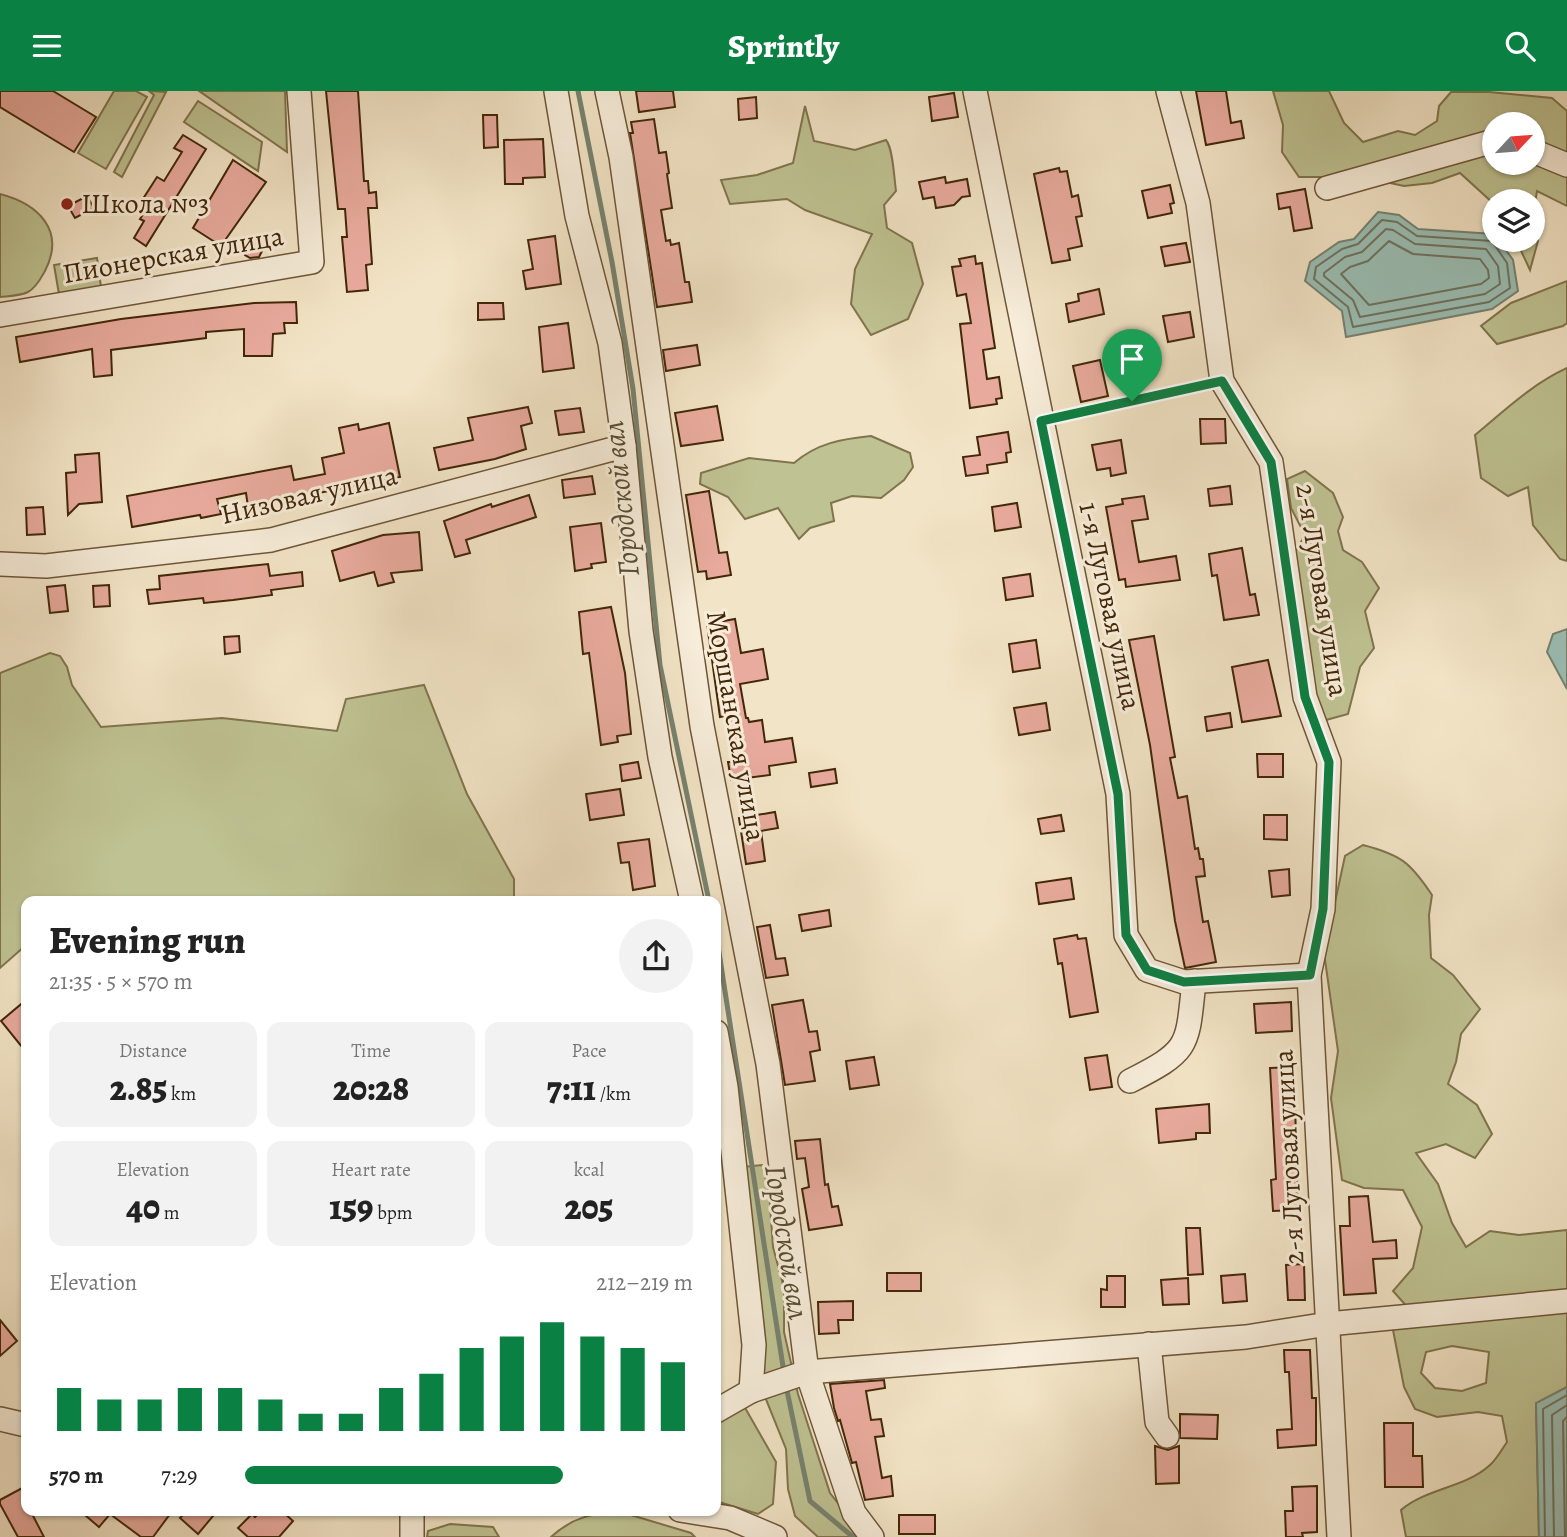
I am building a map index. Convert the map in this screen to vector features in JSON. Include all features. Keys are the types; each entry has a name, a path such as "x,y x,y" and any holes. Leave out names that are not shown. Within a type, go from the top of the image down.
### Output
{"street":[{"name":"Пионерская улица","path":"0,315 312,262 299,91"},
{"path":"556,91 577,216 610,343 624,446 641,631 660,757 691,896"},
{"name":"Моршанская улица","path":"607,91 621,157 702,726 768,1064 792,1377 854,1513 872,1537"},
{"name":"1-я Луговая улица","path":"975,91 1118,794 1126,935 1147,970 1184,982 1310,975"},
{"name":"2-я Луговая улица","path":"1168,91 1198,203 1222,381 1271,462 1305,697 1329,762 1323,909 1310,975 1339,1537"},
{"path":"1327,188 1482,144"},
{"path":"1545,156 1567,165"},
{"name":"Низовая улица","path":"0,564 46,566 271,540 624,446"},
{"path":"1130,1081 1166,1062 1185,1045 1194,981"},
{"path":"721,1060 754,1345 751,1391"},
{"path":"721,1408 751,1391 792,1377 1246,1336 1328,1324 1567,1301"},
{"path":"1149,1344 1157,1422 1167,1436"},
{"path":"0,1419 21,1424"},
{"path":"412,1516 412,1537"},
{"path":"718,1516 730,1518 775,1537"}],"path":[{"path":"1041,421 1222,381"}],"green space":[{"path":"114,91 136,91 147,97 106,169 78,153"},
{"path":"149,91 166,92 122,177 114,172 154,95"},
{"path":"199,91 285,91 287,152"},
{"path":"1273,91 1329,91 1344,123 1363,142 1398,131 1415,135 1437,121 1439,106 1451,92 1489,92 1552,98 1567,111 1567,206 1545,195 1545,189 1482,189 1482,193 1460,173 1432,183 1404,186 1362,177 1299,177 1282,152 1283,125"},
{"path":"198,101 262,142 258,171 184,122"},
{"path":"805,106 814,141 855,150 886,140 890,149 896,191 884,205 887,228 912,243 923,284 908,319 871,335 851,304 855,269 872,234 805,210 787,199 730,204 721,180 757,175 793,163"},
{"path":"0,194 26,204 36,212 45,221 52,243 51,256 38,283 28,292 0,297"},
{"path":"1522,252 1535,252 1530,270"},
{"path":"97,258 101,287 59,294 54,265"},
{"path":"1567,281 1567,323 1563,326 1497,344 1481,326 1511,303"},
{"path":"1567,368 1567,561 1560,559 1533,525 1528,487 1508,496 1481,478 1475,435 1530,390"},
{"path":"871,436 910,453 913,467 904,480 881,498 852,496 831,503 834,521 810,528 799,539 778,508 745,519 728,497 700,484 701,473 749,458 794,463 830,443"},
{"path":"1305,471 1333,493 1343,517 1338,531 1343,550 1362,562 1379,588 1365,611 1374,648 1360,667 1348,714 1326,720 1312,691 1294,566 1296,551 1305,535 1291,508 1287,479"},
{"path":"50,653 60,656 67,667 72,685 101,727 222,718 337,731 346,699 424,685 467,794 514,879 514,896 21,896 21,949 0,968 0,673"},
{"path":"1363,845 1387,852 1404,861 1432,895 1429,915 1431,958 1453,975 1480,1009 1461,1034 1456,1062 1448,1084 1477,1105 1492,1134 1475,1158 1446,1144 1416,1153 1438,1184 1452,1223 1466,1247 1490,1231 1519,1235 1567,1230 1567,1292 1409,1309 1393,1291 1413,1268 1422,1227 1403,1190 1364,1188 1342,1180 1331,1098 1338,1051 1324,953 1345,856"},
{"path":"762,1165 769,1191 773,1247 784,1288 784,1332 798,1394 830,1493 859,1530 856,1537 818,1537 795,1516 788,1489 786,1449 761,1387 743,1167"},
{"path":"1567,1309 1567,1387 1536,1404 1539,1537 1406,1537 1401,1510 1422,1497 1480,1473 1493,1463 1507,1442 1502,1416 1478,1412 1437,1417 1415,1409 1404,1387 1393,1330 1410,1319","holes":["1452,1346 1489,1352 1486,1383 1462,1391 1435,1388 1421,1373 1426,1352"]},
{"path":"744,1406 776,1462 773,1504 758,1514 721,1503 721,1418"},
{"path":"634,1516 691,1533 695,1537 551,1537 583,1517"},
{"path":"450,1524 493,1527 499,1537 427,1537 428,1531"}],"water":[{"path":"1378,212 1399,215 1418,229 1482,233 1482,252 1507,252 1513,260 1518,291 1492,309 1346,337 1342,311 1305,281 1310,262 1339,242 1354,239"},
{"path":"1567,629 1567,689 1547,652 1553,634"},
{"path":"1567,1387 1567,1537 1539,1537 1536,1403"}],"building":[{"path":"0,91 53,91 96,117 74,152 0,107"},
{"path":"326,91 358,91 364,181 368,181 369,193 376,192 377,208 368,208 372,264 366,265 368,290 347,292 342,237 347,237 345,209 338,209"},
{"path":"636,91 673,91 675,107 639,112"},
{"path":"1196,91 1226,91 1231,123 1241,121 1244,138 1206,145"},
{"path":"954,93 958,117 932,121 929,97"},
{"path":"756,97 757,118 739,120 738,99"},
{"path":"483,115 497,115 498,147 484,148"},
{"path":"654,119 659,153 666,152 669,173 672,208 661,210 666,241 670,240 671,245 679,243 685,282 689,282 692,302 657,307 630,133 633,133 631,122"},
{"path":"183,135 206,149 146,246 134,238 144,221 140,219 148,206 141,202 157,177 164,181 182,152 174,148"},
{"path":"543,139 545,177 523,178 523,184 505,184 504,140"},
{"path":"233,160 266,182 221,246 193,228"},
{"path":"1059,168 1060,172 1067,171 1072,197 1078,195 1082,216 1076,217 1082,246 1068,249 1070,260 1052,263 1034,174"},
{"path":"945,177 946,183 967,179 970,196 962,197 954,205 936,208 934,197 923,199 919,182"},
{"path":"1170,185 1174,203 1170,204 1172,213 1148,218 1142,191"},
{"path":"1305,189 1312,228 1294,231 1290,207 1279,209 1277,194"},
{"path":"87,196 94,208 75,218 68,206"},
{"path":"555,236 561,284 526,289 523,271 533,269 528,240"},
{"path":"258,241 263,249 259,257 250,258 245,255 241,243"},
{"path":"1186,243 1190,262 1165,266 1161,247"},
{"path":"975,256 976,264 982,263 995,348 983,350 987,379 999,377 1002,398 996,399 997,404 970,408 960,324 971,323 966,294 957,296 952,267 961,266 959,259"},
{"path":"1099,289 1104,314 1069,322 1066,304 1079,301 1078,294"},
{"path":"296,302 297,323 284,323 285,333 273,334 272,356 244,356 244,329 206,332 206,338 111,350 112,375 94,377 92,349 20,362 16,337 121,319 254,303"},
{"path":"478,303 503,303 504,319 478,320"},
{"path":"1190,312 1194,337 1168,342 1163,316"},
{"path":"568,323 574,368 543,372 539,327"},
{"path":"697,345 700,365 666,371 663,350"},
{"path":"1100,360 1108,396 1081,402 1073,366"},
{"path":"717,406 723,440 681,446 675,413"},
{"path":"528,407 532,423 521,426 526,449 495,459 439,470 434,448 473,440 468,418"},
{"path":"580,408 584,432 559,435 555,411"},
{"path":"1200,419 1225,419 1226,443 1201,444"},
{"path":"389,423 400,477 248,507 246,493 217,499 221,514 132,527 127,496 291,466 294,480 325,474 322,458 344,453 339,428 358,424 359,430"},
{"path":"1008,432 1011,452 1006,453 1007,462 987,465 988,473 966,476 963,457 980,455 977,437"},
{"path":"1121,440 1126,473 1111,476 1110,468 1097,470 1092,445"},
{"path":"99,453 102,502 79,504 68,515 66,473 76,472 75,455"},
{"path":"592,476 595,494 564,498 562,480"},
{"path":"1230,486 1232,504 1210,506 1208,489"},
{"path":"709,491 719,553 727,552 731,575 707,579 706,571 698,572 686,495"},
{"path":"529,495 536,517 466,540 470,553 455,557 444,521 491,504 492,507"},
{"path":"1144,496 1148,519 1132,521 1139,562 1176,556 1180,580 1126,587 1125,579 1119,580 1106,507 1123,504 1122,499"},
{"path":"1017,503 1021,527 995,531 992,507"},
{"path":"43,507 45,534 27,535 26,508"},
{"path":"601,523 606,562 591,564 592,568 575,571 570,527"},
{"path":"419,532 422,570 391,573 394,582 378,586 374,572 340,581 332,551 383,535"},
{"path":"1242,548 1250,595 1255,594 1259,615 1224,620 1217,575 1212,576 1209,554"},
{"path":"268,564 270,576 302,572 303,586 271,590 272,595 233,600 204,603 203,598 149,604 147,590 160,589 159,576"},
{"path":"1030,574 1033,596 1006,600 1003,578"},
{"path":"65,585 68,611 50,613 47,587"},
{"path":"109,585 110,606 94,607 93,586"},
{"path":"611,607 625,673 631,734 617,736 618,742 601,745 589,653 583,654 579,612"},
{"path":"735,619 741,653 763,649 768,679 740,684 746,718 749,722 762,720 765,742 792,738 796,762 769,766 770,775 731,780 728,762 732,762 725,716 720,717 707,624"},
{"path":"239,636 240,652 225,654 224,637"},
{"path":"1154,636 1175,757 1170,758 1178,798 1187,796 1195,849 1198,848 1200,859 1203,859 1205,876 1196,877 1203,922 1208,921 1216,962 1185,968 1175,921 1150,745 1129,640"},
{"path":"1036,640 1040,668 1013,672 1009,644"},
{"path":"1268,660 1281,716 1242,722 1232,667"},
{"path":"1046,703 1050,730 1019,735 1014,708"},
{"path":"1230,713 1232,727 1207,731 1205,717"},
{"path":"1257,754 1283,754 1283,777 1258,777"},
{"path":"638,762 641,778 622,781 620,765"},
{"path":"835,769 837,783 811,787 809,773"},
{"path":"620,789 624,815 590,820 586,794"},
{"path":"775,812 778,828 761,831 765,861 746,864 739,818"},
{"path":"1061,815 1064,831 1041,834 1038,819"},
{"path":"1264,815 1287,815 1287,840 1264,839"},
{"path":"649,839 655,886 633,890 629,862 621,863 618,843"},
{"path":"1289,869 1290,895 1272,897 1269,871"},
{"path":"1071,878 1074,899 1039,904 1036,883"},
{"path":"829,910 831,926 802,931 799,915"},
{"path":"770,925 776,959 785,958 788,975 766,978 757,927"},
{"path":"1077,935 1078,939 1086,938 1098,1012 1070,1017 1062,963 1058,964 1054,939"},
{"path":"803,1000 809,1032 817,1031 820,1050 810,1052 815,1081 785,1085 772,1005"},
{"path":"1291,1002 1292,1031 1256,1033 1254,1004"},
{"path":"21,1004 21,1046 1,1021"},
{"path":"1107,1055 1112,1087 1090,1090 1085,1058"},
{"path":"874,1057 879,1085 850,1089 846,1061"},
{"path":"1294,1067 1298,1210 1273,1211 1271,1180 1276,1179 1270,1068"},
{"path":"1209,1104 1210,1133 1196,1133 1196,1139 1159,1143 1156,1109"},
{"path":"820,1139 825,1185 828,1184 832,1207 838,1206 842,1225 809,1230 802,1189 809,1187 805,1158 797,1159 795,1141"},
{"path":"1368,1196 1373,1242 1396,1240 1397,1258 1373,1259 1376,1293 1344,1295 1340,1226 1350,1226 1349,1197"},
{"path":"1186,1228 1200,1228 1203,1274 1188,1275"},
{"path":"1304,1264 1305,1300 1288,1300 1286,1265"},
{"path":"887,1273 921,1273 921,1291 887,1291"},
{"path":"1245,1274 1247,1301 1223,1303 1221,1276"},
{"path":"1107,1276 1125,1276 1125,1307 1101,1307 1101,1289 1107,1290"},
{"path":"1188,1278 1189,1304 1163,1305 1161,1280"},
{"path":"853,1301 853,1320 838,1320 839,1333 819,1334 818,1302"},
{"path":"0,1320 17,1341 0,1356"},
{"path":"1284,1350 1310,1350 1312,1398 1316,1398 1316,1445 1278,1448 1277,1430 1292,1429 1289,1372 1285,1372"},
{"path":"884,1380 885,1388 866,1391 871,1420 881,1419 884,1436 875,1437 882,1478 891,1476 893,1496 865,1500 856,1462 852,1463 834,1408 830,1384"},
{"path":"1180,1414 1218,1415 1217,1439 1180,1438"},
{"path":"1384,1423 1413,1423 1413,1456 1422,1456 1423,1487 1385,1487"},
{"path":"1155,1446 1168,1450 1179,1446 1179,1483 1156,1484"},
{"path":"1317,1486 1317,1532 1302,1533 1303,1537 1286,1537 1285,1511 1293,1511 1292,1487"},
{"path":"21,1489 21,1516 33,1516 44,1537 18,1537 0,1500"},
{"path":"899,1515 935,1515 935,1534 899,1534"},
{"path":"86,1516 108,1516 99,1527"},
{"path":"113,1516 169,1516 153,1537 141,1537"},
{"path":"182,1516 213,1516 198,1534 180,1518"},
{"path":"250,1516 288,1516 293,1521 279,1537 248,1537 238,1528"}],"waterway":[{"name":"Городской вал","path":"578,91 612,262 633,389 660,665 708,896"},
{"name":"Городской вал","path":"721,965 784,1373"},
{"name":"Городской вал","path":"786,1386 810,1501 853,1537"}],"place":[{"name":"Школа №3","path":"67,204"}],"route":[{"path":"1222,381 1271,462 1305,697 1329,762 1323,909 1310,975 1184,982 1147,970 1126,935 1118,794 1041,421 1132,401 1222,381"}]}
